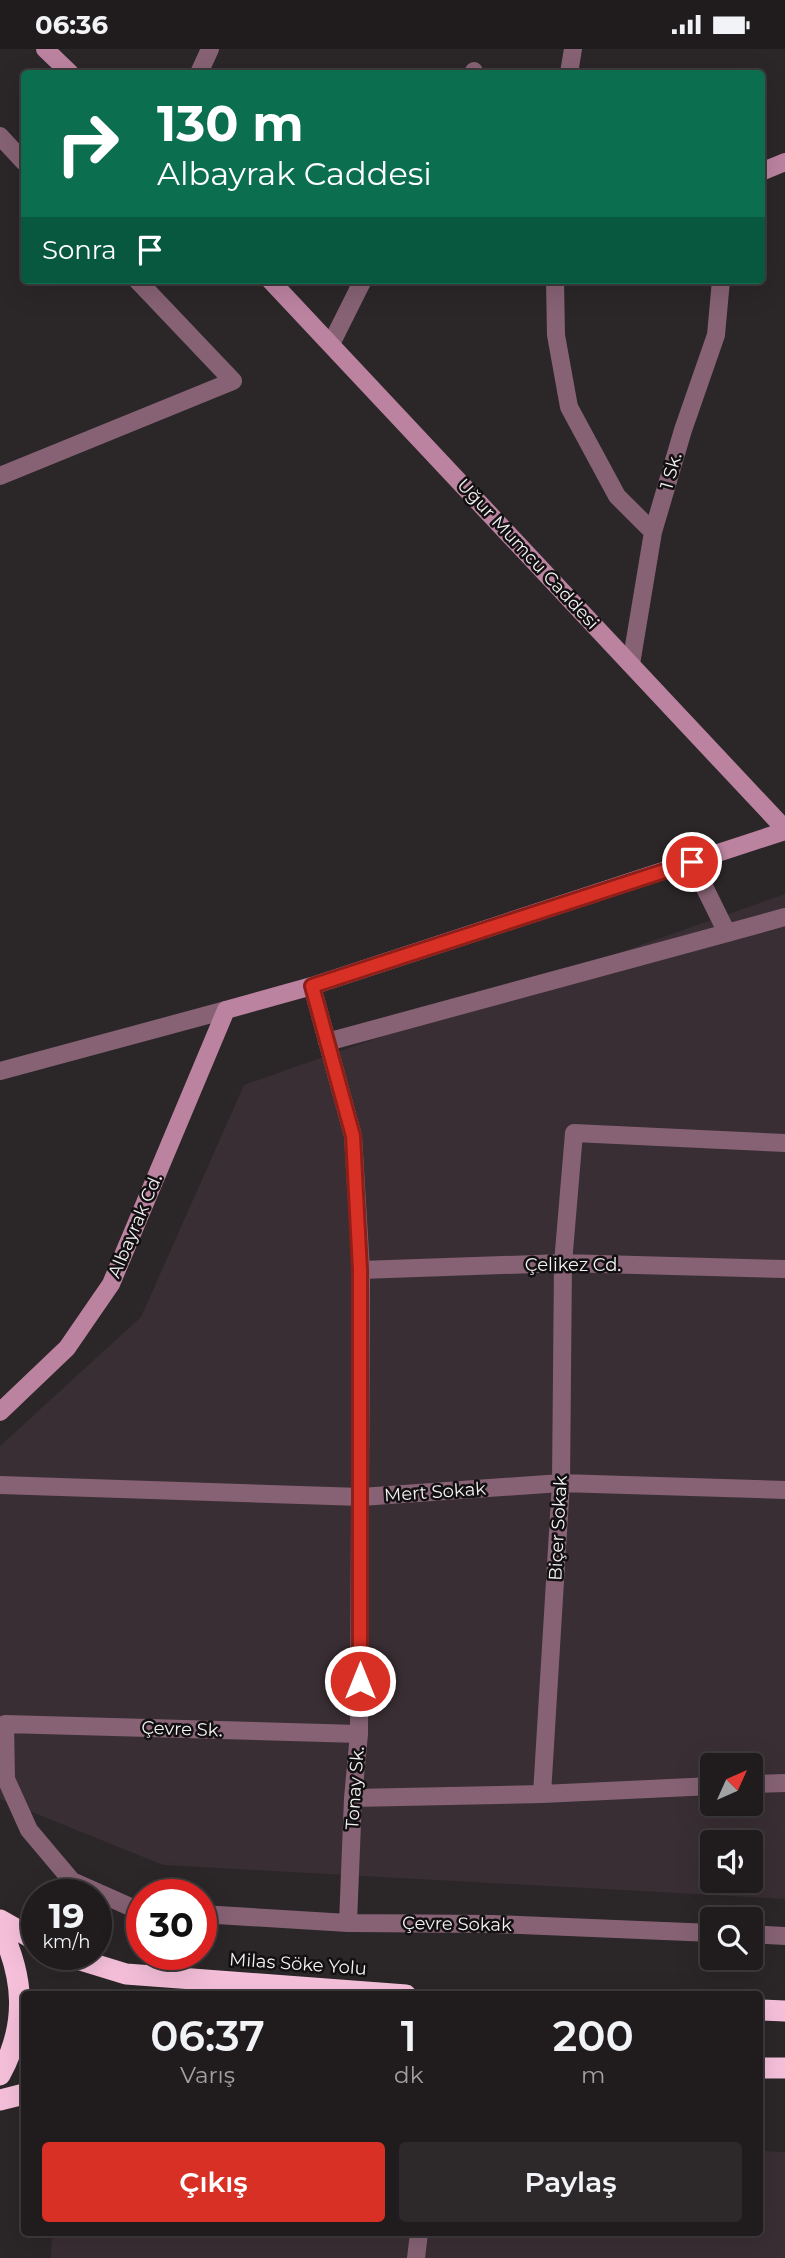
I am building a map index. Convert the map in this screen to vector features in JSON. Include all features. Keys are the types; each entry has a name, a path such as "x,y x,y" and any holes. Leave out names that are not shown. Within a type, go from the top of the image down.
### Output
{"highway":[{"path":"0,1920 21,1932"},
{"path":"0,1927 13,1954 20,1994 17,2035 0,2075"},
{"name":"Milas Söke Yolu","path":"112,1970 126,1974 353,1991"},
{"path":"763,2010 785,2011"},
{"path":"763,2069 785,2068"},
{"path":"0,2100 21,2095"}],"street":[{"path":"45,49 67,70"},
{"path":"200,70 210,49"},
{"path":"570,70 573,49"},
{"path":"0,136 21,159"},
{"path":"765,170 785,162"},
{"path":"0,476 233,381 141,284"},
{"name":"Uğur Mumcu Caddesi","path":"274,284 785,830"},
{"path":"331,344 361,284"},
{"path":"555,284 556,335 569,407 617,496 653,532"},
{"name":"1 Sk.","path":"631,664 653,532 683,430 716,335 721,284"},
{"path":"0,1071 312,986 785,830"},
{"path":"692,862 727,933"},
{"path":"327,1042 785,917"},
{"name":"Tonay Sk.","path":"312,986 353,1136 360,1270 359,1734 348,1923"},
{"name":"Albayrak Cd.","path":"0,1412 67,1348 111,1284 226,1010"},
{"name":"Biçer Sokak","path":"542,1794 561,1483 563,1263 574,1133 785,1143"},
{"name":"Çelikez Cd.","path":"360,1270 563,1263 785,1269"},
{"name":"Mert Sokak","path":"0,1485 361,1497 561,1483 785,1490"},
{"name":"Çevre Sk.","path":"126,1905 72,1881 29,1830 6,1779 5,1724 359,1734"},
{"path":"763,1784 785,1783"},
{"path":"354,1798 542,1794 700,1787"},
{"name":"Çevre Sokak","path":"217,1915 348,1923 493,1924 700,1933"},
{"path":"763,1935 785,1936"},
{"path":"416,2258 419,2236"}],"shaded area":[{"path":"785,894 785,1899 163,1865 0,1799 0,1446 141,1317 244,1085"},
{"path":"763,2151 785,2152 785,2258 51,2258 52,2236 763,2236"}],"route":[{"path":"360,1681 360,1270 353,1136 312,986 692,862"}]}
